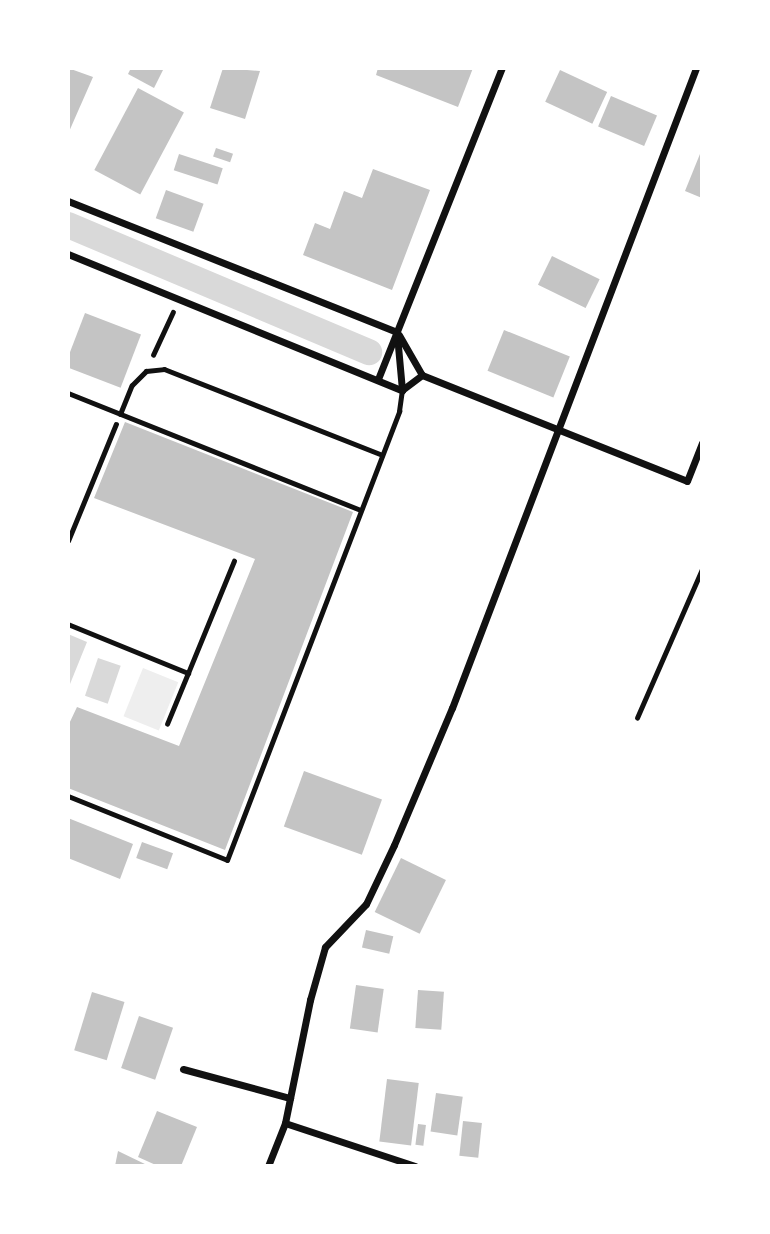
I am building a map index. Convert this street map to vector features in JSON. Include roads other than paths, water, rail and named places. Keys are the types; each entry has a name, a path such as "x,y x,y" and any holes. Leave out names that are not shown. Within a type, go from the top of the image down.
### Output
{"street":[{"path":"378,379 502,68"},
{"path":"268,1166 285,1123 326,947 366,904 452,708 555,430 696,68"},
{"path":"68,201 397,332 422,374 555,430 687,481 702,443"},
{"path":"68,254 402,390"},
{"path":"397,332 402,390"},
{"path":"402,390 422,374"},
{"path":"183,1069 290,1098"},
{"path":"285,1123 415,1166"}],"lane":[{"path":"120,414 132,385 146,371 164,369 382,455"},
{"path":"68,796 227,860 382,455 402,390"},
{"path":"68,393 361,510"}],"waterway":[{"path":"68,225 369,352"}]}
